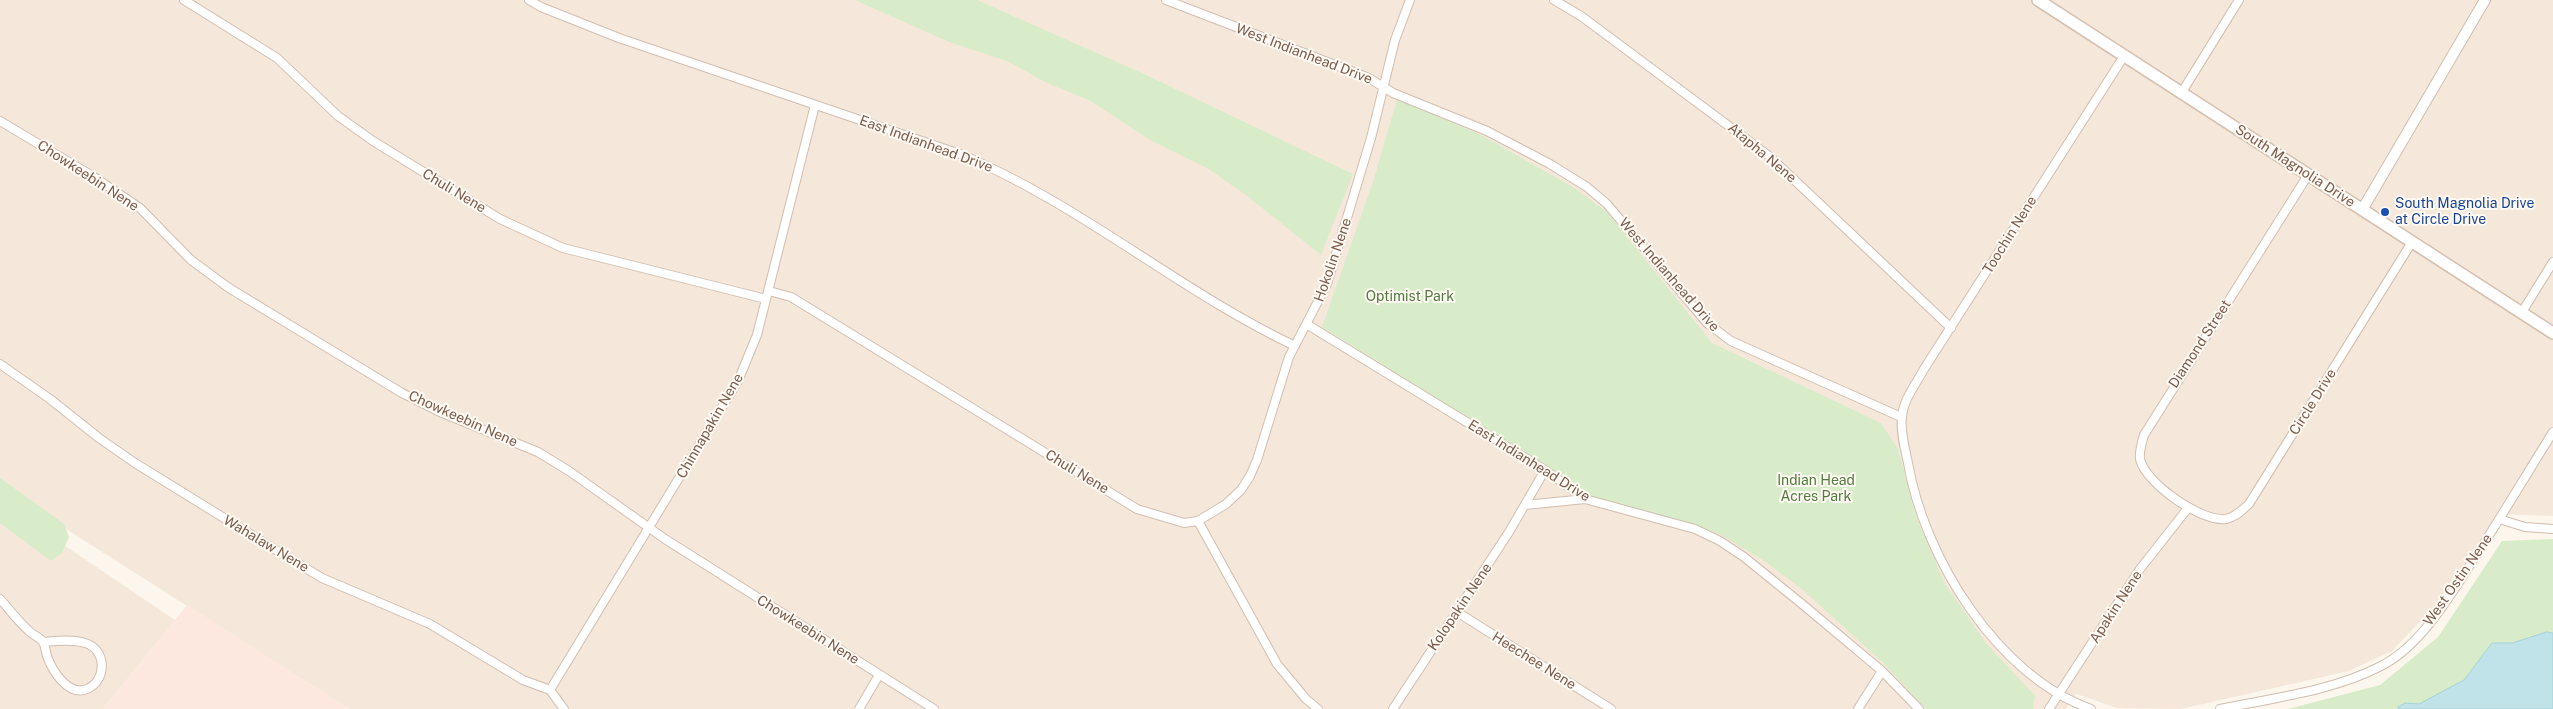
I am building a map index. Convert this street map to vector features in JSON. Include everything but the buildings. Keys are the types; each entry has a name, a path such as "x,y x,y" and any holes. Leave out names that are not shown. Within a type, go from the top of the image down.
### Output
{"main road":[{"name":"South Magnolia Drive","path":"2038,0 2553,333"}],"street":[{"name":"Chuli Nene","path":"184,0 278,58 338,116 372,141 500,219 563,248 766,299"},
{"name":"East Indianhead Drive","path":"529,0 619,38 960,154 992,167 1052,201 1249,324 1295,346"},
{"name":"West Indianhead Drive","path":"1166,0 1369,78 1419,104 1486,131 1543,160 1588,187 1607,204 1707,323 1731,341 1902,417"},
{"name":"Hokolin Nene","path":"1198,522 1226,504 1241,490 1250,476 1295,346 1308,325 1328,284 1371,138 1395,40 1410,0"},
{"name":"Atapha Nene","path":"1554,0 1581,16 1754,144 1951,328"},
{"path":"2182,92 2239,0"},
{"path":"2362,210 2485,0"},
{"name":"Toochin Nene","path":"1902,417 1916,382 2124,56"},
{"name":"Chinnapakin Nene","path":"550,690 738,381 757,335 815,105"},
{"name":"Chowkeebin Nene","path":"0,121 94,177 140,208 191,260 229,288 402,393 440,412 538,452 650,527 934,709"},
{"name":"Diamond Street","path":"2188,508 2151,477 2144,466 2140,459 2144,435 2308,175"},
{"name":"Circle Drive","path":"2188,508 2210,517 2226,519 2237,515 2249,504 2412,242"},
{"path":"2522,312 2553,262"},
{"name":"Chuli Nene","path":"769,291 791,297 1137,509 1184,523 1198,522"},
{"name":"East Indianhead Drive","path":"1308,325 1544,470 1586,499 1695,529 1720,541 1744,557 1882,671 1919,709"},
{"name":"Wahalaw Nene","path":"0,364 135,463 322,578 430,624 523,680 550,690"},
{"path":"1902,417 1913,492 1934,545 1975,618 1998,644 2058,695 2091,709"},
{"name":"West Ostin Nene","path":"2220,709 2320,688 2383,666 2407,647 2426,628 2444,604 2553,432"},
{"name":"Kolopakin Nene","path":"1393,709 1510,532 1544,470"},
{"path":"1525,504 1586,499"},
{"name":"Apakin Nene","path":"2049,709 2140,569 2188,508"},
{"path":"2499,520 2525,527 2553,529"},
{"path":"1198,522 1277,664 1306,699 1318,709"},
{"path":"0,599 29,631 43,642 53,670 66,685 78,691 86,690 95,684 100,676 102,666 101,657 95,648 86,643 73,641 43,642"},
{"name":"Heechee Nene","path":"1457,612 1611,709"},
{"path":"1858,709 1882,671"},
{"path":"859,709 879,675"},
{"path":"550,690 564,709"}],"shaded area":[{"path":"0,0 2553,0 2553,516 2498,514 2435,606 2392,651 2349,671 2181,709 2117,708 2076,694 2066,709 349,709 0,487"},
{"path":"0,502 175,620 103,709 0,709"},
{"path":"187,605 349,709 103,709"}],"green space":[{"path":"855,0 977,0 1142,73 1353,174 1321,255 1246,195 1207,168 1150,140 1089,100 1049,84 1007,61 949,42"},
{"name":"Indian Head Acres Park","path":"1397,99 1483,136 1576,189 1607,212 1712,343 1881,423 1898,449 1917,519 1945,584 1986,643 2035,696 2033,709 1926,709 1881,661 1803,590 1766,562 1723,536 1700,526 1594,497 1322,327 1374,179"},
{"path":"0,478 64,524 69,537 62,553 51,561 0,523"},
{"path":"2553,539 2553,709 2288,709 2380,685 2438,637 2502,541"}],"water":[{"path":"2547,632 2553,633 2553,709 2398,709 2398,707 2405,703 2419,704 2464,680 2492,643 2512,643"}],"place":[{"name":"South Magnolia Drive at Circle Drive","path":"2385,212"}],"park label":[{"name":"Optimist Park","path":"1410,297"}]}
